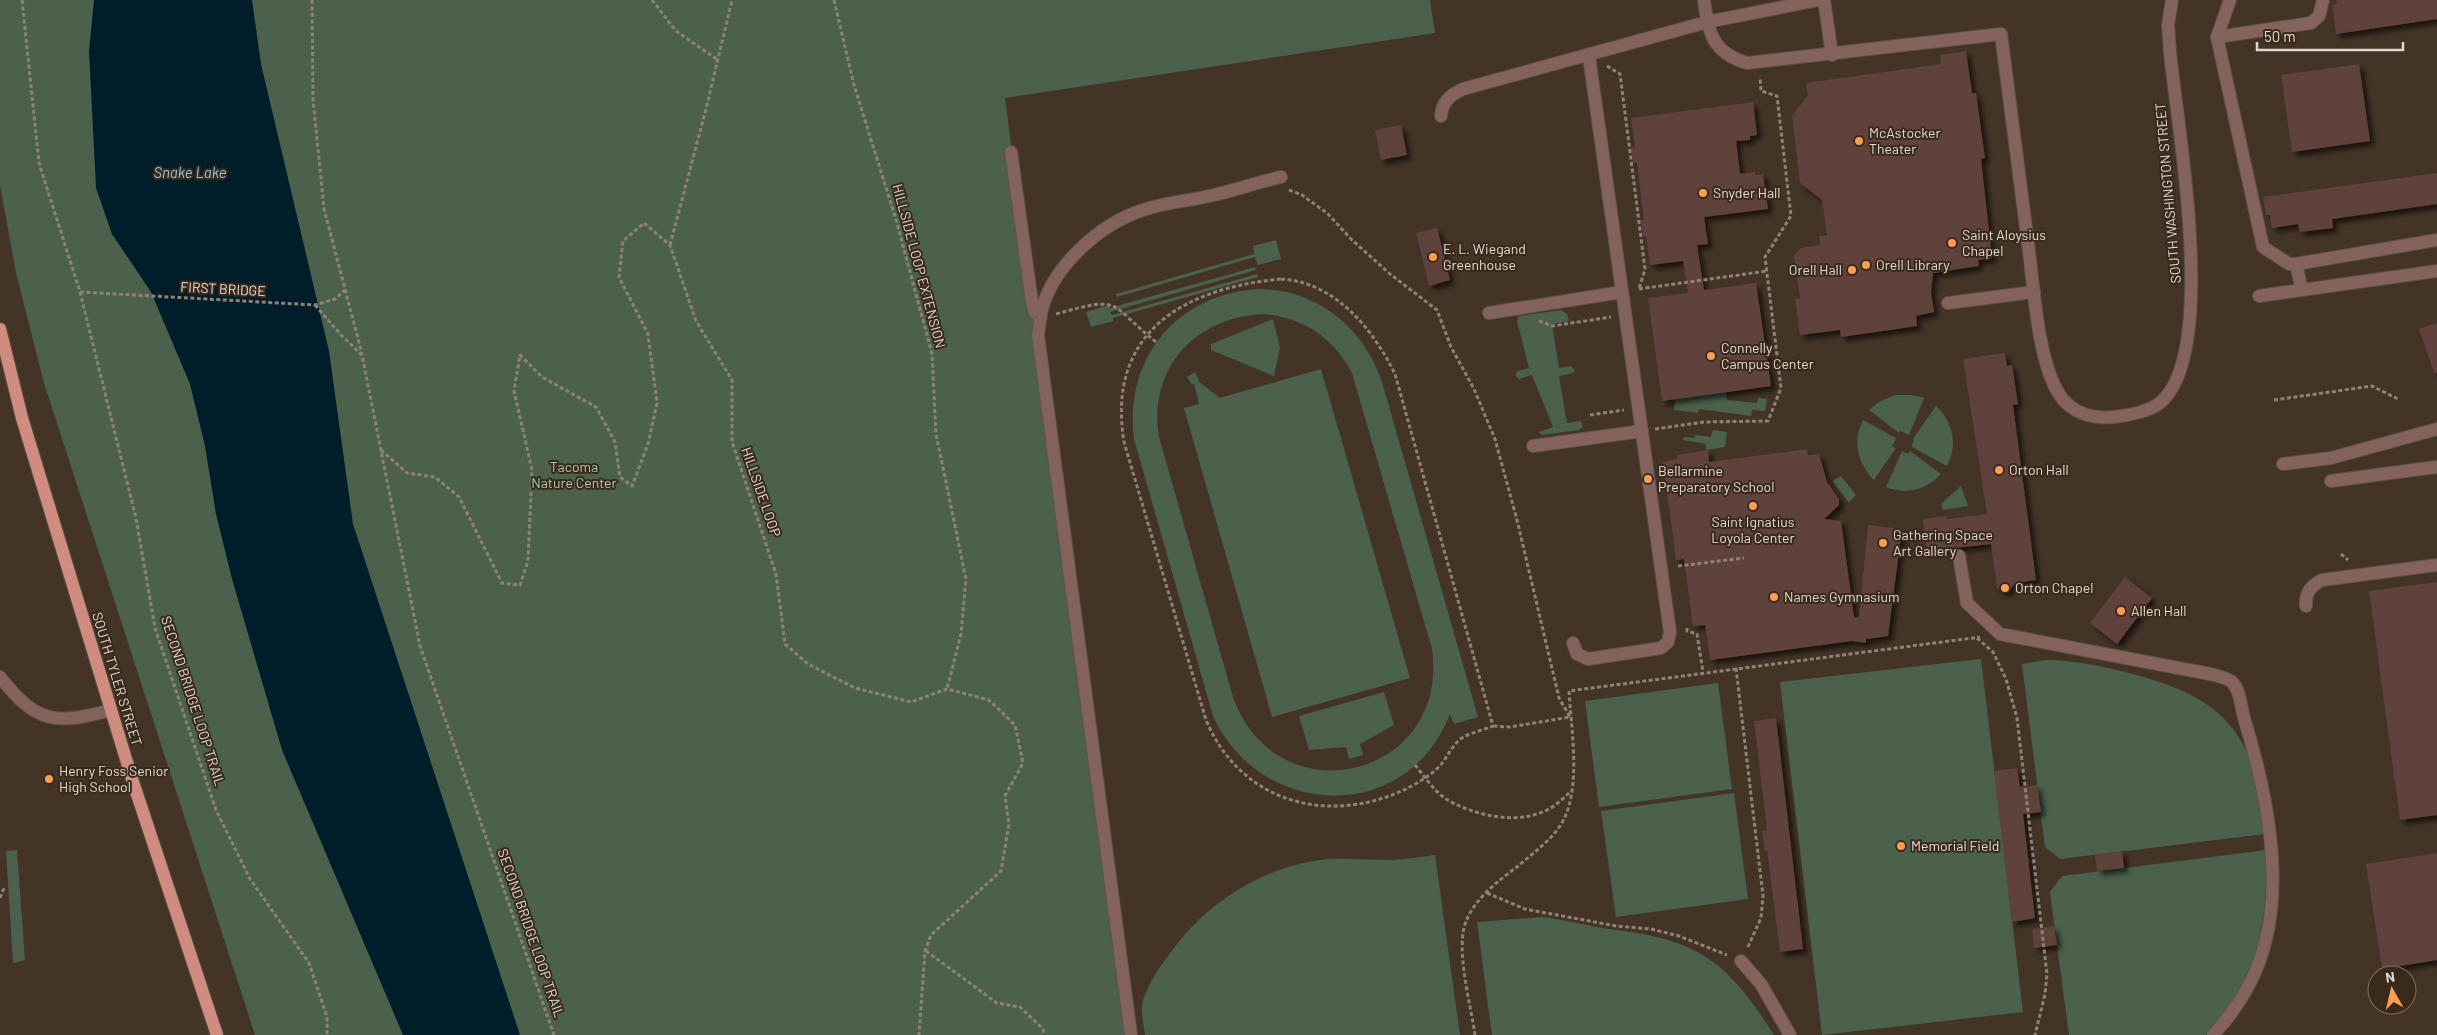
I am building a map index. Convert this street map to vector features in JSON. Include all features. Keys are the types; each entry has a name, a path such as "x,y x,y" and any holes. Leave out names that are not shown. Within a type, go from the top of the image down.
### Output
{"main road":[{"name":"SOUTH TYLER STREET","path":"0,329 22,418 133,782 217,1035"}],"street":[{"path":"1704,0 1707,22 1715,42 1725,53 1735,59 1758,64 1832,55 1824,0"},
{"path":"1441,116 1442,108 1447,99 1453,93 1463,89 1638,43 1707,22 1818,0"},
{"name":"SOUTH WASHINGTON STREET","path":"1832,55 2001,34 2034,292 2048,366 2054,385 2068,405 2080,413 2107,418 2141,412 2162,401 2174,381 2183,356 2190,318 2192,256 2170,52 2168,25 2172,0"},
{"path":"2230,0 2218,37 2263,247 2289,264 2296,264 2437,240"},
{"path":"2218,37 2311,23 2319,16 2323,0"},
{"path":"1573,643 1577,654 1588,658 1661,648 1670,637 1589,56"},
{"path":"1011,152 1032,302 1035,312 1041,317"},
{"path":"1131,1035 1038,336 1041,317 1050,288 1062,270 1093,238 1114,225 1140,211 1214,195 1274,179"},
{"path":"2296,264 2302,290"},
{"path":"2259,296 2437,271"},
{"path":"1489,312 1622,292"},
{"path":"1948,303 2034,292"},
{"path":"2282,464 2331,458 2437,429"},
{"path":"1533,446 1642,431"},
{"path":"2331,481 2436,466"},
{"path":"1959,556 1967,603 2000,634 2210,674 2226,679 2236,688 2252,743 2267,815 2272,860 2272,905 2266,942 2256,971 2244,997 2213,1035"},
{"path":"2306,606 2306,594 2310,588 2322,580 2437,566"},
{"path":"0,677 20,701 35,712 51,719 75,719 112,710"},
{"path":"1740,961 1761,984 1790,1035"}],"path":[{"name":"SECOND BRIDGE LOOP TRAIL","path":"22,0 39,164 80,292 134,509 158,637 216,810 250,879 309,963 327,1017 327,1035"},
{"name":"SECOND BRIDGE LOOP TRAIL","path":"312,0 312,99 324,209 362,354 420,646 554,1035"},
{"path":"652,0 676,32 718,60"},
{"path":"381,450 407,473 435,477 458,497 502,583 520,585 528,561 532,470 514,391 520,355 542,377 596,407 616,442 620,477 632,486 648,444 657,402 648,334 619,277 622,241 644,223 670,245 732,0"},
{"name":"HILLSIDE LOOP EXTENSION","path":"834,0 854,85 896,224 932,354 936,434 966,579 961,634 947,689"},
{"path":"1589,56 1620,74 1646,269 1639,289 1640,297"},
{"path":"1642,431 1704,422 1768,421 1782,388 1765,257 1790,216 1777,96 1762,91 1758,64"},
{"path":"1274,179 1316,205 1390,274 1437,310 1451,346 1474,389 1495,439 1518,520 1559,698 1570,717"},
{"name":"HILLSIDE LOOP","path":"670,245 696,321 732,380 732,442 776,574 785,644 808,664 855,688 911,702 947,689"},
{"path":"1622,292 1767,271"},
{"path":"1493,726 1395,374 1373,336 1356,316 1320,290 1294,280 1260,280 1195,299 1179,306 1148,335 1137,349 1126,375 1122,402 1122,427 1124,442 1206,720 1223,754 1260,786 1286,798 1316,806 1347,806 1377,800 1407,788 1441,764 1462,738 1493,726 1510,727 1570,717"},
{"path":"345,290 335,299 315,305 341,336 362,354"},
{"name":"FIRST BRIDGE","path":"80,292 315,305"},
{"path":"1041,317 1101,302 1113,304 1156,342"},
{"path":"1552,326 1626,315"},
{"path":"2274,400 2372,386 2398,399"},
{"path":"1590,415 1639,408"},
{"path":"1656,421 1658,437"},
{"path":"2341,554 2349,561"},
{"path":"1678,566 1744,558"},
{"path":"1673,559 1678,566 1680,575"},
{"path":"1686,622 1687,631 1697,634 1703,672"},
{"path":"1475,1035 1463,956 1463,935 1467,919 1487,893 1557,831 1565,817 1574,767 1569,691 2000,634"},
{"path":"1976,638 1993,652 2006,679 2017,718 2047,974 2045,994 2034,1035"},
{"path":"1487,893 1525,909 1616,926 1651,929 1679,936 1740,961 1761,918 1763,896 1736,668"},
{"path":"919,1035 926,950 930,935 1001,871 1009,824 1005,796 1023,763 1015,724 989,700 947,689"},
{"path":"1415,765 1446,798 1486,814 1508,817 1540,813 1559,803 1571,791"},
{"path":"0,898 4,888"},
{"path":"926,950 997,1003 1020,1007 1043,1029 1044,1035"}],"green space":[{"name":"Tacoma Nature Center","path":"0,0 1430,0 1435,33 1005,98 1125,1035 255,1035 44,383 16,273 0,185"},
{"path":"1276,240 1281,259 1258,265 1255,257 1117,297 1116,294 1254,254 1253,246"},
{"path":"1255,267 1256,270 1110,312 1112,315 1257,274 1258,277 1113,318 1113,321 1091,327 1086,312 1109,305 1110,308"},
{"path":"1260,289 1281,291 1301,296 1336,316 1351,329 1364,345 1382,382 1478,717 1454,724 1450,714 1429,750 1402,776 1369,791 1333,796 1298,790 1264,775 1235,750 1213,716 1134,439 1133,409 1138,382 1148,357 1162,335 1181,317 1204,303 1231,293","holes":["1262,314 1277,316 1303,324 1326,339 1336,349 1352,373 1432,649 1430,693 1415,728 1389,753 1356,768 1320,770 1285,760 1255,736 1233,697 1159,437 1158,412 1161,389 1169,369 1181,351 1197,336 1216,325 1238,318"]},
{"path":"1561,310 1567,314 1569,321 1552,324 1559,368 1571,366 1575,370 1573,373 1559,376 1567,423 1581,421 1583,427 1579,430 1542,435 1539,432 1553,427 1532,375 1519,379 1515,375 1518,371 1529,368 1517,321 1518,316"},
{"path":"1273,319 1280,347 1274,376 1211,350 1211,344"},
{"path":"1321,369 1410,678 1272,717 1184,408 1199,404 1194,383 1192,385 1187,377 1195,372 1198,381 1220,398"},
{"path":"1726,392 1727,400 1757,403 1758,398 1767,399 1765,411 1752,410 1751,416 1699,409 1698,413 1674,410 1675,399"},
{"path":"1895,395 1911,395 1924,398 1909,435 1900,431 1899,433 1869,410 1879,402"},
{"path":"1936,406 1950,426 1952,434 1952,450 1947,466 1912,447 1914,437"},
{"path":"1863,420 1896,438 1892,447 1896,448 1874,480 1864,467 1858,452 1858,436"},
{"path":"1713,430 1727,432 1725,447 1706,450 1706,444 1683,440 1684,437 1695,438 1695,435 1711,437"},
{"path":"1902,451 1908,454 1910,451 1941,474 1929,484 1908,491 1886,487"},
{"path":"1841,476 1856,495 1849,503 1833,481"},
{"path":"1961,486 1968,506 1943,510 1941,504"},
{"name":"Memorial Field","path":"1981,659 2023,1012 1822,1035 1780,682"},
{"path":"2046,660 2084,663 2141,676 2161,682 2198,698 2214,709 2240,739 2250,759 2258,787 2265,834 2060,859 2045,847 2022,664"},
{"path":"1718,683 1732,789 1599,807 1585,701"},
{"path":"1384,692 1394,725 1360,744 1363,755 1349,759 1346,747 1309,750 1299,716"},
{"path":"1734,793 1748,899 1616,917 1601,811"},
{"path":"17,850 25,960 13,963 6,851"},
{"path":"2266,850 2265,900 2256,950 2248,973 2237,995 2223,1016 2206,1035 2069,1035 2050,892 2062,876"},
{"path":"1435,855 1460,1035 1145,1035 1142,1005 1147,990 1160,968 1189,930 1205,914 1242,887 1283,869 1328,859 1393,860"},
{"path":"1542,917 1646,935 1671,941 1692,949 1727,973 1758,1011 1774,1035 1492,1035 1477,922"}],"water":[{"name":"Snake Lake","path":"94,0 252,0 261,64 329,351 353,524 520,1035 403,1035 282,750 232,579 216,514 205,446 190,384 151,292 112,234 96,188 89,51"}],"building":[{"path":"2336,0 2437,0 2437,19 2336,34 2332,5 2337,4"},
{"path":"1966,51 1972,93 1976,93 1985,158 1981,159 1992,258 1978,260 1979,266 1933,273 1931,292 1934,312 1916,316 1917,326 1841,337 1840,330 1800,335 1795,299 1800,298 1794,256 1800,248 1820,245 1819,236 1827,235 1822,200 1800,183 1792,116 1808,95 1806,83 1941,64 1940,55"},
{"path":"2359,64 2370,141 2292,152 2281,75"},
{"path":"1753,102 1757,135 1750,136 1750,140 1736,141 1740,174 1755,172 1755,175 1763,174 1768,209 1704,217 1708,244 1697,245 1704,290 1756,283 1771,386 1662,401 1648,298 1688,293 1683,261 1650,265 1646,236 1643,236 1641,220 1644,220 1637,163 1633,163 1631,147 1635,147 1631,118"},
{"path":"1401,125 1407,155 1381,160 1375,130"},
{"path":"2437,173 2437,204 2332,219 2333,228 2300,232 2298,224 2272,228 2270,215 2266,215 2263,197"},
{"name":"E. L. Wiegand Greenhouse","path":"1437,228 1450,280 1429,286 1416,233"},
{"path":"2437,323 2437,373 2434,373 2419,329"},
{"name":"Orton Hall","path":"2005,353 2007,366 2012,365 2018,404 2013,405 2036,580 2015,583 2010,590 2003,592 1997,588 1991,544 1927,551 1923,519 1946,516 1947,519 1987,514 1963,359"},
{"path":"1807,449 1808,455 1819,454 1827,482 1839,499 1839,505 1824,519 1841,521 1854,617 1859,617 1868,525 1902,529 1888,636 1866,639 1866,643 1852,641 1710,660 1705,625 1693,626 1684,559 1676,560 1663,462 1677,459 1677,455 1708,450 1709,462"},
{"name":"Allen Hall","path":"2125,577 2152,598 2117,644 2090,623"},
{"path":"2437,582 2437,815 2400,820 2369,591"},
{"path":"1776,718 1803,949 1780,952 1767,850 1765,851 1762,831 1767,830 1754,721"},
{"path":"2017,768 2020,787 2037,785 2041,812 2023,814 2035,918 2012,922 1994,771"},
{"path":"2122,851 2124,868 2097,871 2095,855"},
{"path":"2437,853 2437,960 2406,965 2381,965 2366,864"},
{"path":"2054,926 2057,945 2034,948 2032,929"}],"place":[{"name":"McAstocker Theater","path":"1859,141"},
{"name":"Snyder Hall","path":"1703,193"},
{"name":"Saint Aloysius Chapel","path":"1952,243"},
{"name":"E. L. Wiegand Greenhouse","path":"1433,257"},
{"name":"Orell Library","path":"1866,265"},
{"name":"Orell Hall","path":"1852,270"},
{"name":"Connelly Campus Center","path":"1711,356"},
{"name":"Orton Hall","path":"1999,470"},
{"name":"Bellarmine Preparatory School","path":"1648,479"},
{"name":"Saint Ignatius Loyola Center","path":"1753,506"},
{"name":"Gathering Space Art Gallery","path":"1883,543"},
{"name":"Orton Chapel","path":"2005,588"},
{"name":"Names Gymnasium","path":"1774,597"},
{"name":"Allen Hall","path":"2121,611"},
{"name":"Henry Foss Senior High School","path":"49,779"},
{"name":"Memorial Field","path":"1901,846"}]}
